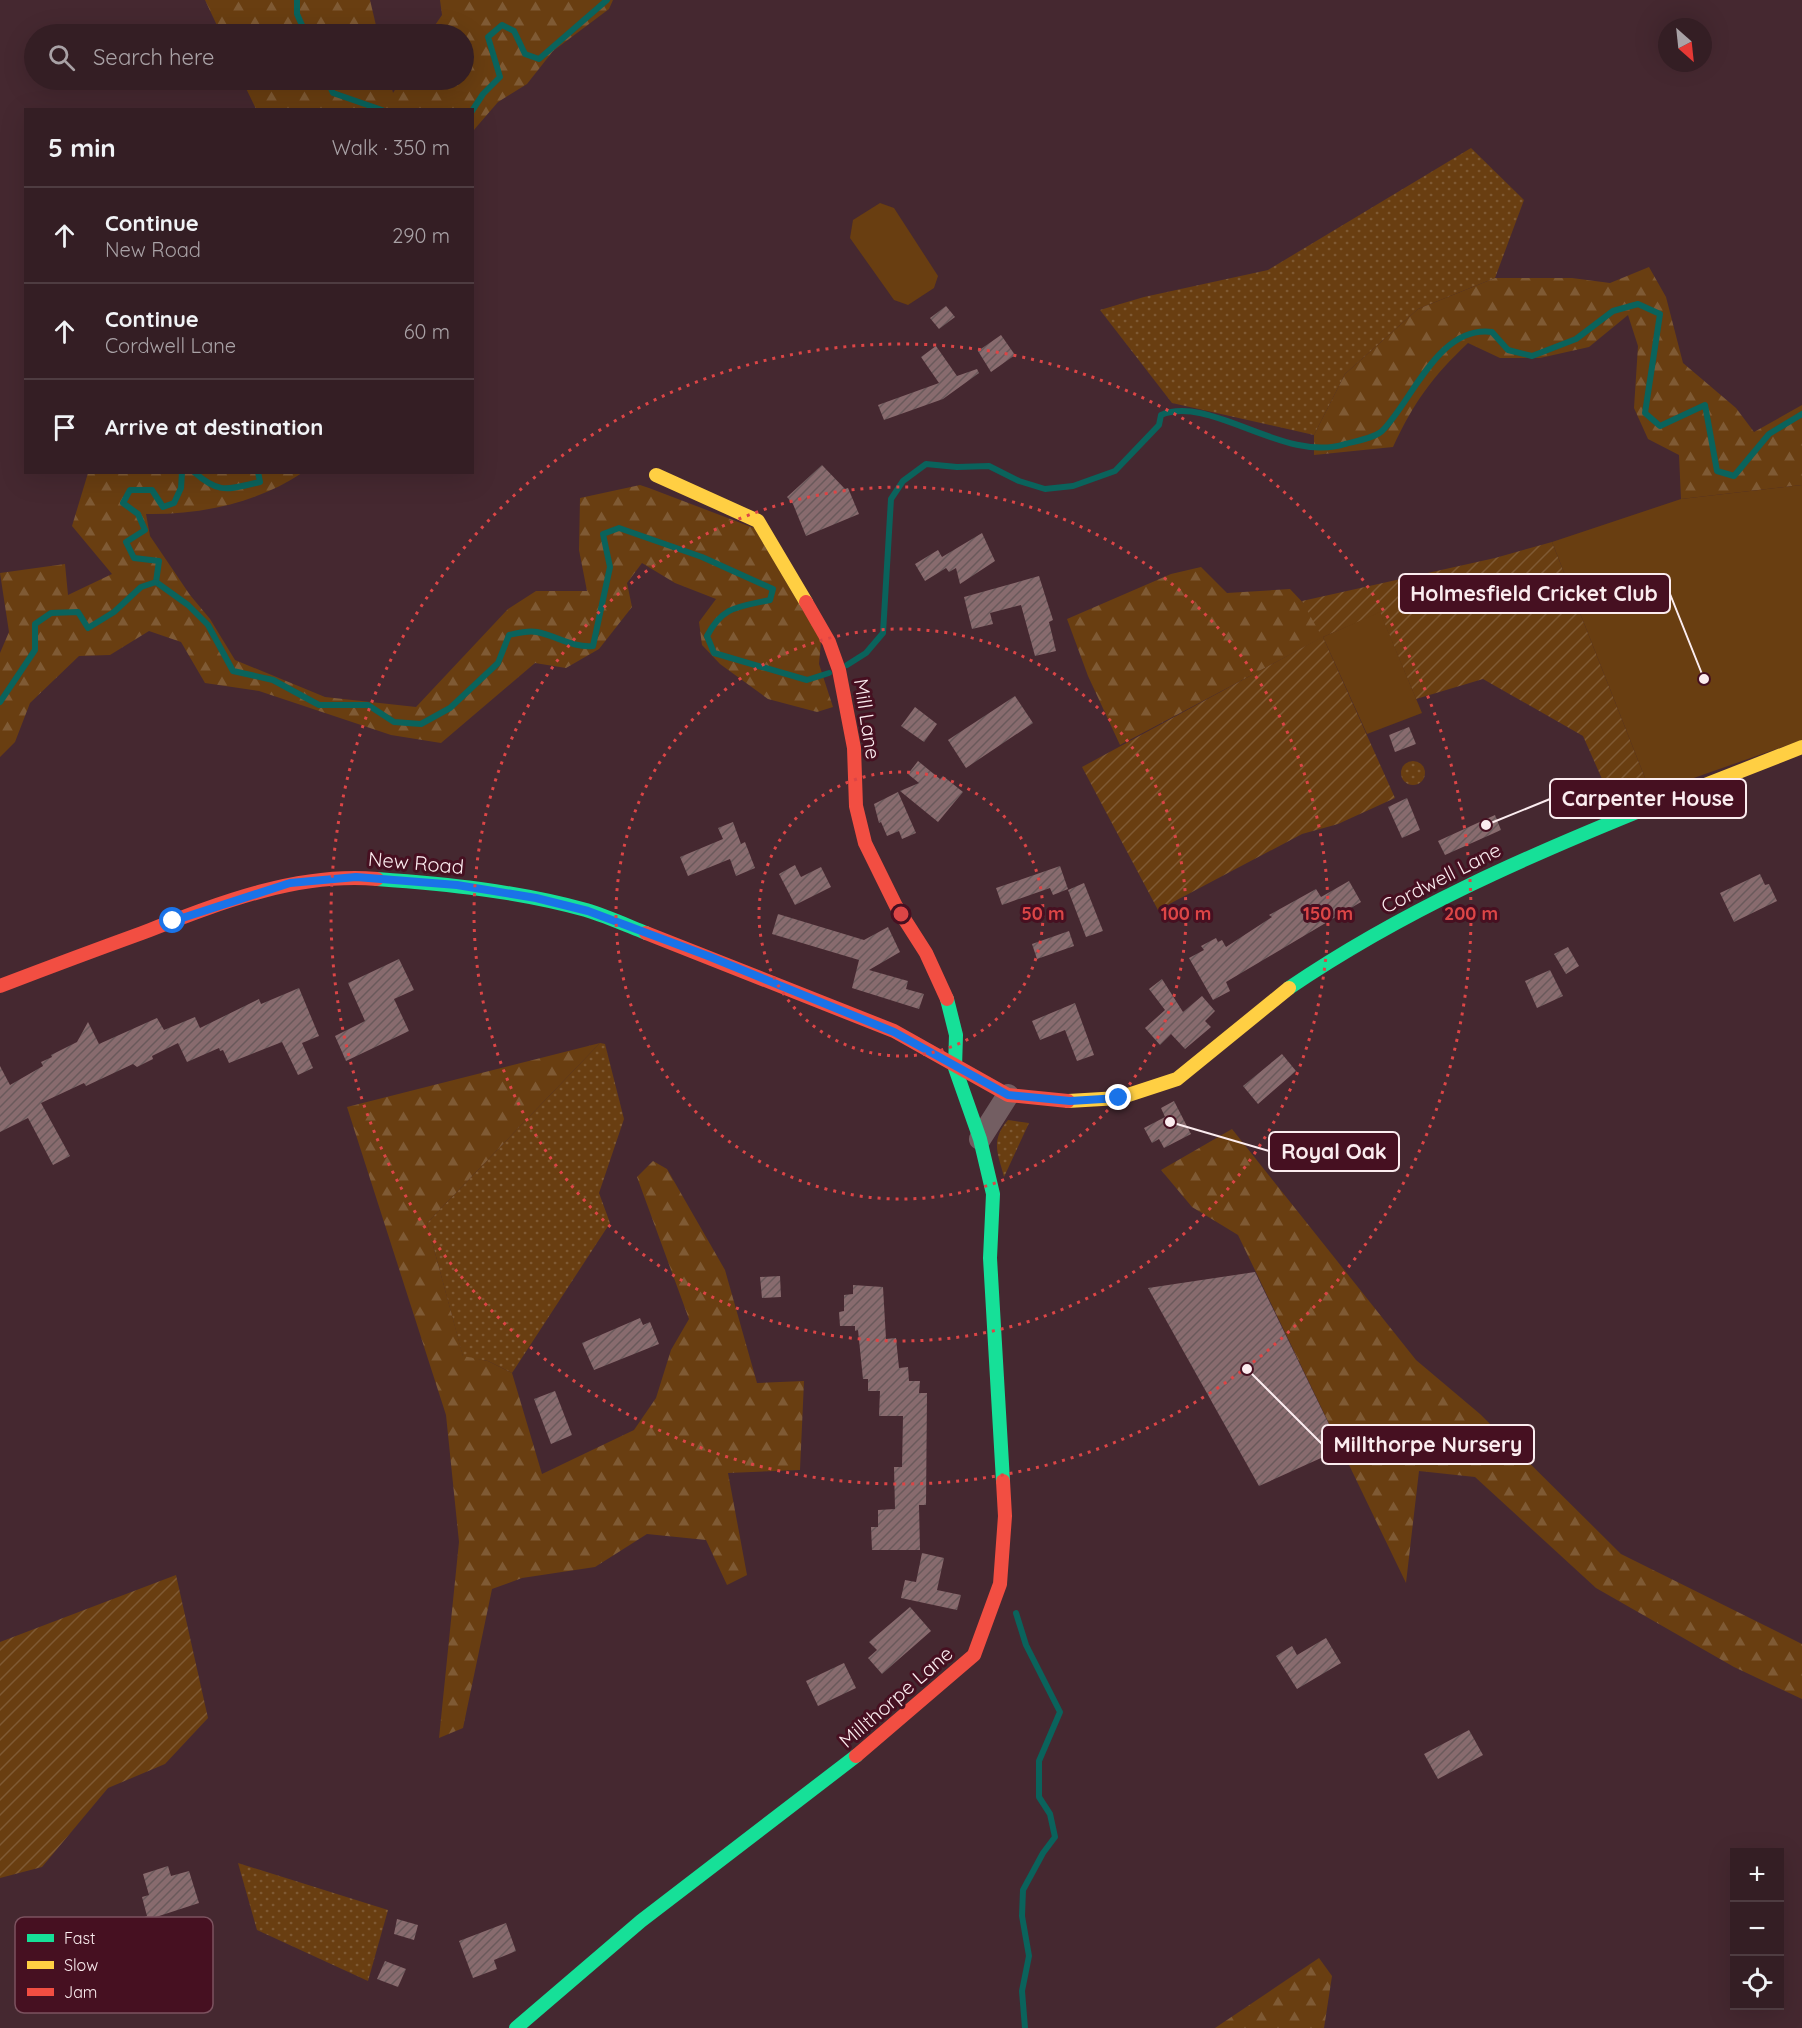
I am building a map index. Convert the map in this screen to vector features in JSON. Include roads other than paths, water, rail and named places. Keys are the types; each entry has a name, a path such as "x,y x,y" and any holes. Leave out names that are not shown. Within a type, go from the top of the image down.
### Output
{"main road":[{"name":"Mill Lane","path":"657,476 758,521 829,642 839,670 844,706 853,740 856,806 865,843 896,906 926,952 948,1000 956,1035 955,1068"},
{"name":"Cordwell Lane","path":"955,1068 1008,1095 1070,1101 1119,1098 1177,1079 1270,1001 1327,962 1389,925 1503,867 1802,747"},
{"name":"New Road","path":"0,986 183,917 290,883 356,877 457,885 536,898 588,911 708,956 894,1032 955,1068"},
{"name":"Millthorpe Lane","path":"516,2028 641,1921 846,1765 974,1655 1000,1584 1005,1516 990,1258 993,1194 980,1139 955,1068"}],"street":[{"path":"980,1139 1008,1095"}],"waterway":[{"path":"297,0 297,14 302,24"},
{"path":"474,108 483,94 500,77 488,37 502,25 514,31 525,54 539,59 607,0"},
{"path":"332,90 333,93 376,108"},
{"path":"847,665 866,653 883,633 891,499 903,481 926,464 957,467 989,466 1019,481 1045,489 1073,486 1115,471 1159,425 1161,415 1181,411 1202,413 1298,445 1322,448 1345,444 1380,433 1429,367 1457,340 1473,333 1492,332 1508,350 1532,356 1576,339 1613,311 1638,304 1660,314 1645,413 1660,426 1705,405 1717,471 1734,476 1769,434 1802,414"},
{"path":"156,582 159,561 134,558 126,542 145,530 138,514 123,503 130,490 152,490 163,507 174,503 181,488 182,474"},
{"path":"197,474 211,484 225,488 260,482 258,474"},
{"path":"156,582 188,605 208,625 233,671 273,680 319,705 368,705 394,722 421,724 450,708 498,663 509,635 534,631 572,644 593,646 610,567 603,534 619,528 702,557 773,589 770,600 732,609 719,619 707,636 714,653 807,680 829,673"},
{"path":"0,702 35,650 35,624 51,613 78,612 88,628 114,612 141,587 156,582"},
{"path":"1016,1613 1026,1645 1060,1712 1039,1761 1039,1797 1050,1814 1055,1837 1043,1853 1023,1890 1022,1916 1029,1956 1022,1991 1025,2028"}],"place":[{"name":"Holmesfield Cricket Club","path":"1704,679"},
{"name":"Carpenter House","path":"1486,825"},
{"name":"Royal Oak","path":"1170,1122"},
{"name":"Millthorpe Nursery","path":"1247,1369"}]}
